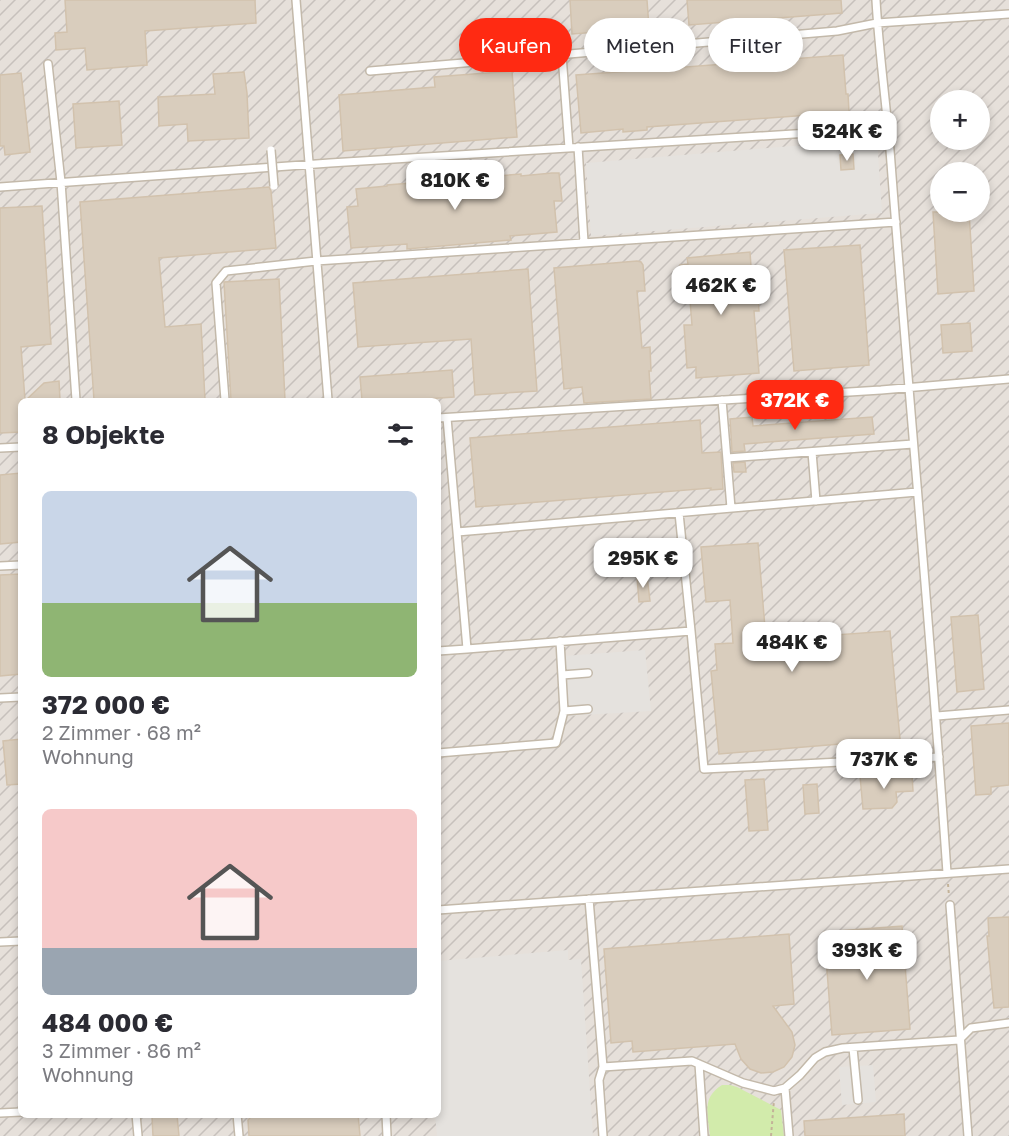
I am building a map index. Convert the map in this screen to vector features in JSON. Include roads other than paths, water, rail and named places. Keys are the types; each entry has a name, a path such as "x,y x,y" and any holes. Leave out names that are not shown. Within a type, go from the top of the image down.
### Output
{"lane":[{"path":"296,0 328,398"},
{"path":"876,0 937,716 947,873"},
{"path":"572,55 837,31 878,23 1009,14"},
{"path":"48,64 61,182 76,398"},
{"path":"370,71 459,64"},
{"path":"563,72 569,148"},
{"path":"0,187 308,164 888,128"},
{"path":"578,147 584,242"},
{"path":"271,150 274,186"},
{"path":"225,398 216,283 226,271 316,261 896,222"},
{"path":"441,418 908,388 1009,379"},
{"path":"722,400 731,508"},
{"path":"447,418 467,649"},
{"path":"727,459 913,444"},
{"path":"0,448 18,447"},
{"path":"812,452 816,501"},
{"path":"457,532 917,492"},
{"path":"679,513 704,769 939,756"},
{"path":"0,566 18,565"},
{"path":"441,651 691,631"},
{"path":"441,753 556,743 564,711 560,641"},
{"path":"562,675 588,673"},
{"path":"0,698 18,697"},
{"path":"564,711 588,709"},
{"path":"937,716 1009,710"},
{"path":"441,910 1009,869"},
{"path":"589,899 603,1067 599,1080 603,1136"},
{"path":"950,905 968,1136"},
{"path":"0,942 18,941"},
{"path":"603,1067 692,1061 743,1083 774,1091 785,1088 815,1058 825,1052 959,1040 971,1028 1009,1023"},
{"path":"853,1048 858,1100"},
{"path":"699,1064 704,1136"},
{"path":"785,1088 789,1136"},
{"path":"0,1113 18,1112"},
{"path":"136,1118 138,1136"},
{"path":"237,1118 239,1136"},
{"path":"386,1118 387,1136"}]}
